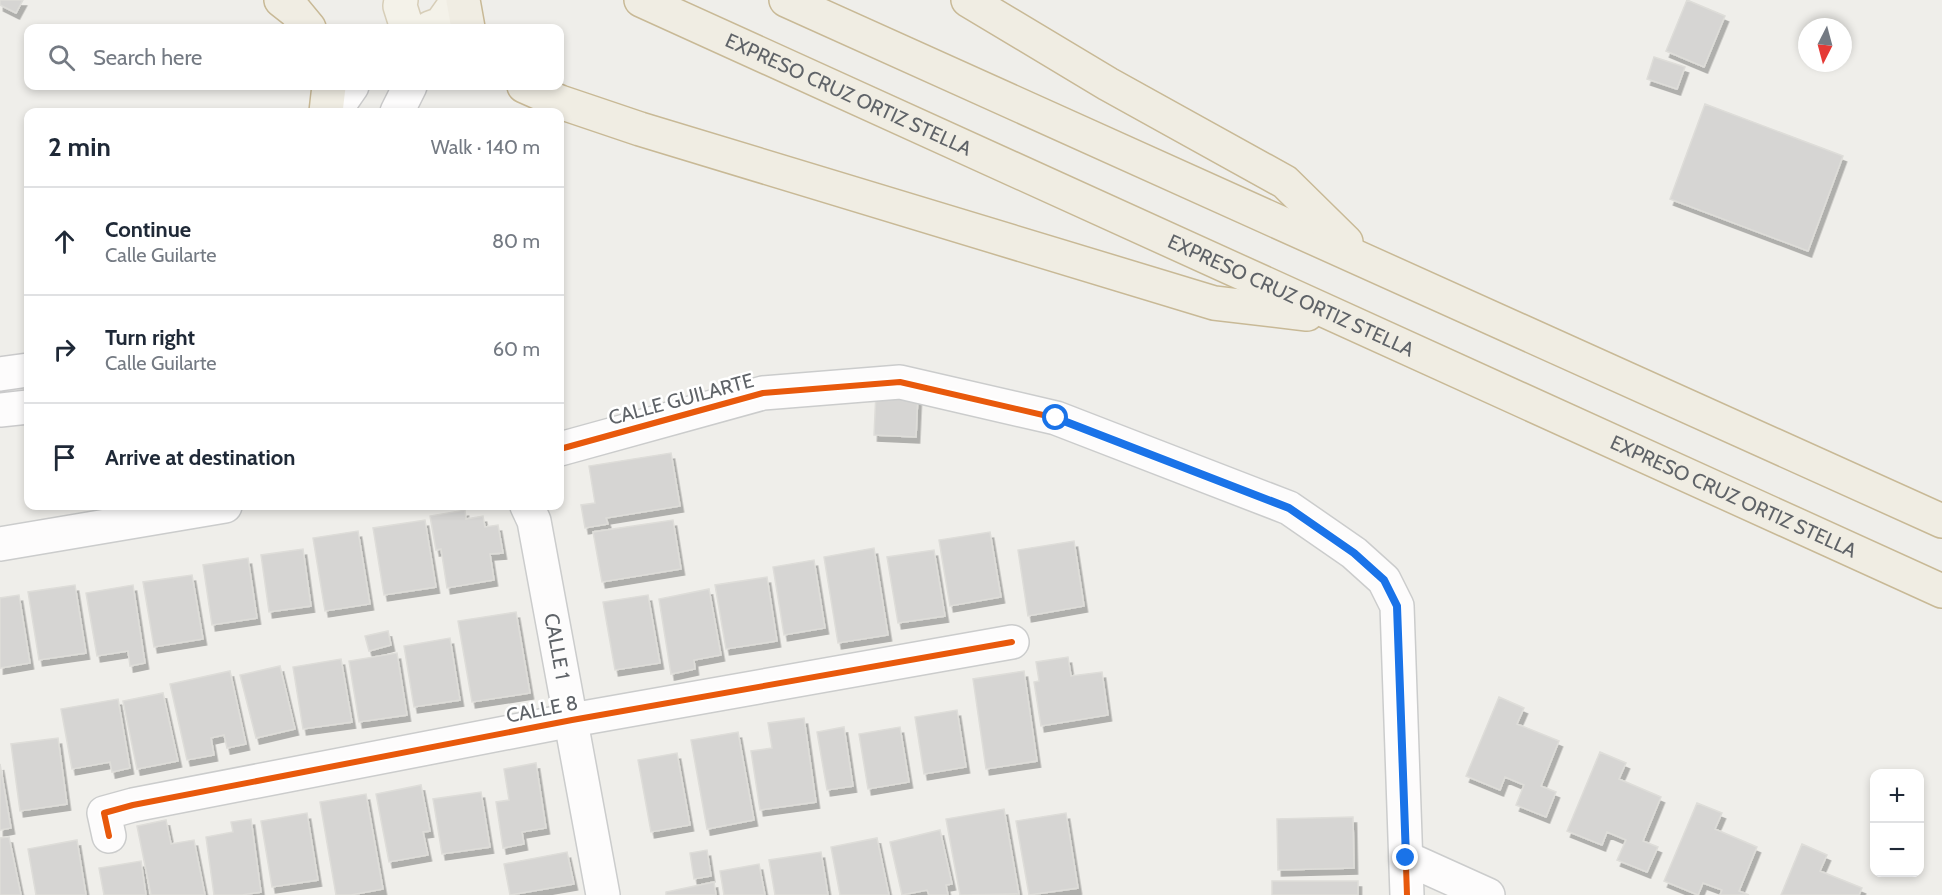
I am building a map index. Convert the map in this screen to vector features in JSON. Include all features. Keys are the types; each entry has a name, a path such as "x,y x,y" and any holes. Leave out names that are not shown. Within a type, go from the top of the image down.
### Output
{"highway":[{"path":"281,0 295,11 306,24"},
{"path":"463,0 467,24"},
{"name":"EXPRESO CRUZ ORTIZ STELLA","path":"641,0 1942,591"},
{"path":"786,0 1942,521"},
{"path":"969,0 1108,84 1284,182 1362,258"},
{"path":"326,108 329,90"},
{"path":"533,90 560,102 640,129 1214,303 1338,317"},
{"path":"564,122 640,129"}],"main road":[{"path":"401,0 400,6 406,24"},
{"path":"441,24 458,0"}],"street":[{"path":"337,108 349,90"},
{"path":"399,108 408,90"},
{"path":"0,374 24,371"},
{"name":"CALLE GUILARTE","path":"564,448 763,393 900,382 1056,418 1289,508 1354,553 1384,580 1397,606 1407,895"},
{"path":"0,410 24,407"},
{"path":"0,544 203,510"},
{"name":"CALLE 1","path":"529,510 534,521 603,895"},
{"name":"CALLE 8","path":"110,836 104,813 133,806 572,720 1012,642"},
{"path":"1406,858 1488,895"}],"building":[{"path":"0,0 23,0 16,13 0,5"},
{"path":"1687,0 1725,16 1704,67 1666,51"},
{"path":"1654,57 1685,67 1677,89 1647,79"},
{"path":"1705,104 1843,156 1808,251 1670,199"},
{"path":"876,392 918,394 916,437 874,435"},
{"path":"671,453 680,506 606,518 608,524 585,528 581,505 595,503 589,466"},
{"path":"465,510 466,519 483,516 485,527 498,525 503,553 490,554 494,580 447,588 441,549 436,550 430,516"},
{"path":"425,520 436,587 384,595 373,528"},
{"path":"673,520 681,569 602,582 593,532"},
{"path":"358,531 370,604 325,611 313,538"},
{"path":"990,532 1001,597 950,606 939,540"},
{"path":"1074,541 1084,606 1028,616 1018,550"},
{"path":"874,548 888,635 838,643 824,557"},
{"path":"303,549 311,606 269,612 261,555"},
{"path":"934,550 945,616 898,623 887,557"},
{"path":"248,558 257,618 212,625 203,565"},
{"path":"814,560 825,628 784,635 773,567"},
{"path":"192,575 203,639 154,647 143,582"},
{"path":"767,577 777,641 726,649 715,585"},
{"path":"75,585 86,653 39,660 28,592"},
{"path":"133,585 145,663 130,666 128,651 97,656 86,593"},
{"path":"709,589 721,655 694,660 695,669 671,674 659,599"},
{"path":"19,595 30,663 0,668 0,598"},
{"path":"648,595 660,663 615,670 603,602"},
{"path":"516,612 530,693 472,702 458,621"},
{"path":"388,631 391,645 369,651 365,636"},
{"path":"450,638 460,700 414,707 404,646"},
{"path":"397,653 407,715 359,722 349,661"},
{"path":"1068,657 1071,676 1102,672 1108,715 1041,726 1034,682 1039,681 1036,662"},
{"path":"341,659 352,722 303,729 293,667"},
{"path":"280,666 295,729 256,738 240,675"},
{"path":"230,671 246,744 227,748 224,735 211,738 214,755 187,760 170,684"},
{"path":"1024,671 1037,761 986,769 973,679"},
{"path":"163,693 178,761 137,769 123,701"},
{"path":"1499,697 1524,708 1517,724 1559,741 1541,786 1556,792 1546,817 1516,805 1524,785 1505,777 1500,790 1466,776"},
{"path":"118,699 130,768 112,772 110,762 72,769 61,709"},
{"path":"957,710 966,767 924,774 915,717"},
{"path":"804,718 816,802 760,810 751,751 772,748 768,723"},
{"path":"844,727 853,786 827,790 817,732"},
{"path":"900,727 909,782 868,789 859,734"},
{"path":"738,732 754,820 707,829 691,740"},
{"path":"58,738 67,804 20,811 11,744"},
{"path":"1600,752 1626,763 1619,779 1661,797 1643,841 1658,847 1647,872 1617,860 1626,840 1607,832 1602,845 1567,831"},
{"path":"677,753 690,825 651,832 638,760"},
{"path":"536,763 546,828 522,832 524,844 503,848 496,802 509,800 504,769"},
{"path":"0,764 11,828 0,830"},
{"path":"421,785 430,831 423,832 428,855 389,862 376,794"},
{"path":"481,792 490,847 442,854 433,799"},
{"path":"366,794 383,889 351,895 336,895 320,802"},
{"path":"1697,803 1722,813 1715,829 1757,847 1739,891 1749,895 1720,895 1722,890 1703,883 1698,895 1664,881"},
{"path":"1004,809 1019,894 960,895 946,819"},
{"path":"307,813 318,880 272,887 261,821"},
{"path":"1066,813 1078,888 1029,895 1016,821"},
{"path":"1353,817 1354,868 1278,870 1277,819"},
{"path":"251,819 261,892 214,895 206,837 233,832 231,822"},
{"path":"166,820 171,844 194,840 205,895 151,895 137,826"},
{"path":"940,830 952,884 946,885 948,895 929,895 927,890 902,895 890,842"},
{"path":"9,837 21,895 0,895 0,838"},
{"path":"877,838 889,895 840,895 831,847"},
{"path":"77,840 86,895 36,895 28,849"},
{"path":"1802,844 1827,855 1820,871 1862,888 1859,895 1781,895"},
{"path":"707,850 711,876 694,879 690,853"},
{"path":"567,852 574,884 510,895 504,864"},
{"path":"821,852 828,895 775,895 769,860"},
{"path":"141,861 146,895 104,895 99,868"},
{"path":"759,864 765,895 724,895 720,871"},
{"path":"1272,881 1358,881 1358,895 1272,895"},
{"path":"714,882 716,895 666,895 666,892"}],"cycle path":[{"path":"564,448 763,393 900,382 1056,418 1289,508 1354,553 1384,580 1397,606 1407,895"},
{"path":"109,836 104,813 133,805 572,720 1012,642"}],"route":[{"path":"1056,418 1289,508 1354,553 1384,580 1397,606 1406,858"}]}
